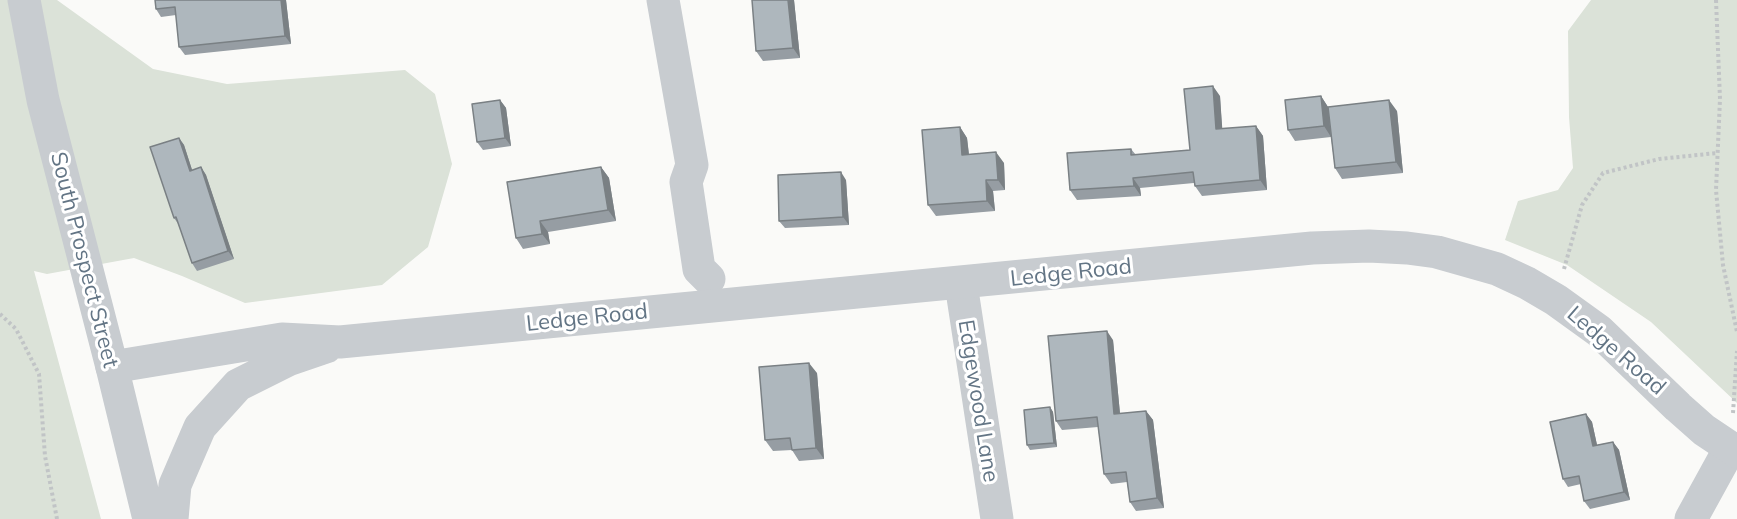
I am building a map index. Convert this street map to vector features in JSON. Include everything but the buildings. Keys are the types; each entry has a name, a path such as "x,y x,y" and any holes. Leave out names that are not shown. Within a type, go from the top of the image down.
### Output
{"street":[{"name":"South Prospect Street","path":"24,0 44,100 149,519"},
{"path":"663,0 692,165 704,180 706,190 716,267 711,293"},
{"name":"Ledge Road","path":"112,367 282,339 340,342 711,293 961,284 1312,248 1369,246 1407,248 1470,260 1497,269 1556,300 1599,331 1678,407 1733,450"},
{"name":"Edgewood Lane","path":"961,284 997,519"},
{"name":"Ledge Road","path":"172,519 175,485 200,427 238,385 288,360 340,342"},
{"path":"1691,519 1733,450"}],"path":[{"path":"1716,0 1720,99 1716,190 1723,265 1737,332"},
{"path":"1556,300 1582,205 1603,173 1659,159 1718,153"},
{"path":"0,314 16,328 39,374 45,456 57,519"},
{"path":"1733,450 1737,351"}],"shaded area":[{"path":"0,0 57,0 153,69 227,84 405,70 435,94 452,164 428,247 382,285 245,303 134,258 47,274 34,271 101,519 0,519"},
{"path":"1591,0 1737,0 1737,403 1651,322 1567,265 1505,240 1518,201 1558,190 1573,168 1569,117 1568,31"}]}
